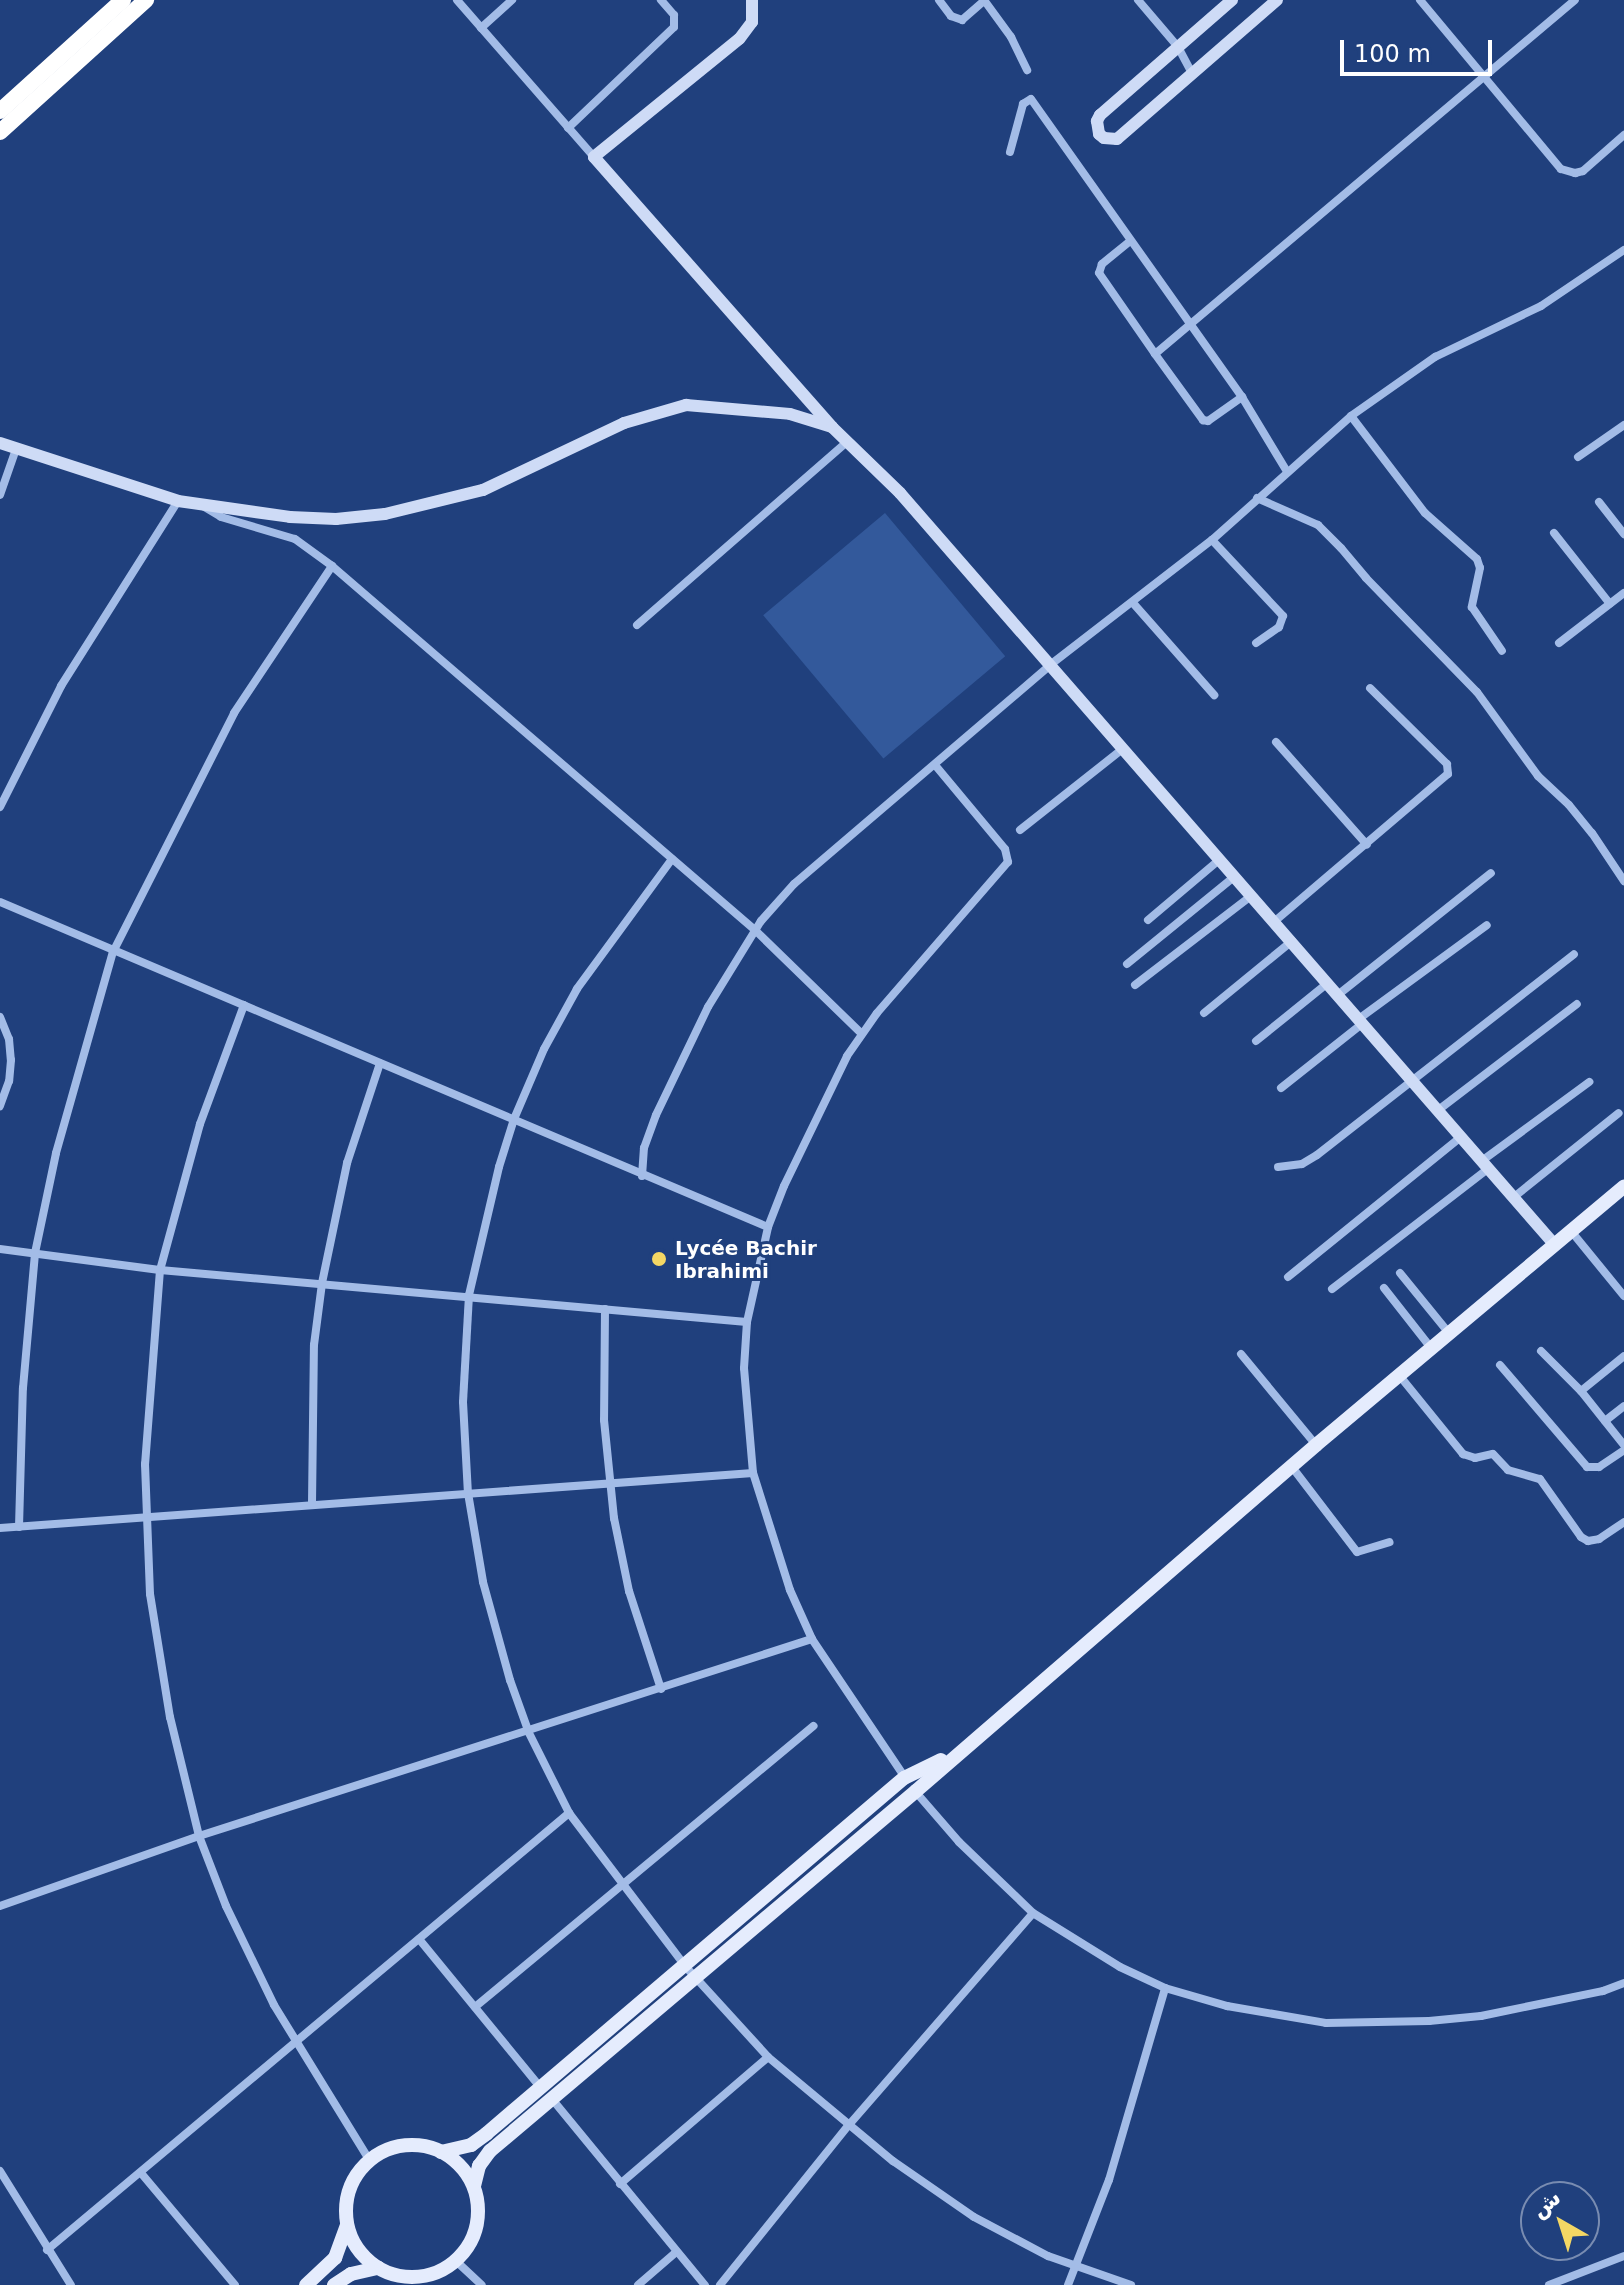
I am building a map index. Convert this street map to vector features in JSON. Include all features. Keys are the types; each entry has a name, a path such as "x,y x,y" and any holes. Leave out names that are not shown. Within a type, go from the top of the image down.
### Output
{"highway":[{"path":"0,111 123,0"},
{"path":"0,132 146,0"}],"main road":[{"path":"752,0 752,22 739,39 594,157 832,427 900,493 1553,1243"},
{"path":"1232,0 1100,115 1096,127 1099,134 1104,138 1117,139 1277,0"},
{"path":"0,443 178,501 290,517 336,519 438,504 483,490 624,423 686,405 790,414 832,427"},
{"path":"441,2152 471,2145 547,2093 697,1978 1316,1445 1553,1243 1624,1187"},
{"path":"334,2285 351,2274 378,2268 414,2277 440,2271 456,2261 472,2239 478,2222 474,2186 479,2166 547,2093 685,1966 904,1778 956,1753"},
{"path":"306,2285 335,2258 345,2237 351,2188 370,2161 384,2152 408,2145 441,2152 457,2162 474,2186"},
{"path":"347,2221 360,2251 378,2268"}],"street":[{"path":"457,0 594,157"},
{"path":"481,28 512,0"},
{"path":"568,128 674,27 674,15 661,0"},
{"path":"939,0 951,16 962,20 985,0 1011,37 1027,70"},
{"path":"1138,0 1178,47 1192,73"},
{"path":"1420,0 1556,163 1568,173 1583,171 1624,135"},
{"path":"1155,354 1575,0"},
{"path":"1010,152 1023,104 1031,99 1129,242 1242,397 1286,470"},
{"path":"1129,242 1102,264 1099,273 1203,420 1208,421 1242,397"},
{"path":"642,1176 644,1148 677,1068 755,930 794,884 1050,665 1212,540 1286,470 1351,416 1435,357 1541,306 1624,250"},
{"path":"1351,416 1425,513 1477,559 1480,568 1472,607 1502,651"},
{"path":"1578,457 1624,425"},
{"path":"637,625 848,441"},
{"path":"0,495 16,449"},
{"path":"1257,498 1318,525 1341,548 1477,692 1538,776 1569,805 1592,833 1624,881"},
{"path":"0,807 61,686 178,501"},
{"path":"1599,502 1624,534"},
{"path":"202,506 221,517 295,539 332,566 755,930 862,1034"},
{"path":"1554,533 1610,604"},
{"path":"1212,540 1283,616 1279,627 1256,643"},
{"path":"19,1527 23,1388 35,1253 56,1153 113,952 234,713 332,566"},
{"path":"1559,643 1624,593"},
{"path":"1133,603 1214,695"},
{"path":"1275,921 1448,774 1447,764 1370,688"},
{"path":"1276,742 1367,845"},
{"path":"1020,830 1124,748"},
{"path":"935,765 1007,852 1008,862 862,1034 797,1158 768,1227 747,1322 744,1368 753,1473 773,1546 812,1639 904,1778 979,1862 1033,1913 1120,1967 1165,1988 1282,2018 1326,2023 1378,2023 1481,2016 1603,1991 1624,1983"},
{"path":"672,859 577,989 544,1049 514,1119 486,1212 469,1295 463,1402 468,1493 493,1623 529,1733 569,1813 685,1966 768,2057 848,2126 974,2217 1075,2266 1131,2285"},
{"path":"1148,920 1219,860"},
{"path":"1339,994 1491,873"},
{"path":"1127,964 1234,877"},
{"path":"1135,985 1251,896"},
{"path":"0,902 768,1227"},
{"path":"1281,1088 1362,1020 1487,925"},
{"path":"1204,1013 1292,941"},
{"path":"1278,1167 1302,1164 1317,1155 1574,954"},
{"path":"1256,1041 1328,983"},
{"path":"1437,1111 1577,1004"},
{"path":"244,1005 200,1124 160,1270 147,1396 145,1516 158,1658 199,1836 246,1949 295,2045 370,2161"},
{"path":"0,1017 9,1039 11,1060 9,1081 0,1106"},
{"path":"312,1504 314,1345 322,1283 347,1163 380,1063"},
{"path":"1332,1289 1589,1082"},
{"path":"1514,1197 1619,1113"},
{"path":"1288,1277 1461,1137"},
{"path":"1571,1230 1624,1296"},
{"path":"0,1249 160,1270 747,1322"},
{"path":"1400,1273 1449,1333"},
{"path":"1384,1288 1431,1348"},
{"path":"605,1309 603,1377 609,1483 629,1591 661,1689"},
{"path":"1500,1365 1587,1467 1599,1467 1624,1448 1581,1391 1541,1351"},
{"path":"1241,1354 1316,1445"},
{"path":"1581,1391 1624,1356"},
{"path":"1399,1375 1463,1454 1475,1458 1493,1454 1508,1470 1540,1479 1581,1537 1588,1541 1599,1539 1624,1522"},
{"path":"1605,1421 1624,1406"},
{"path":"1292,1467 1357,1552 1390,1542"},
{"path":"0,1528 753,1473"},
{"path":"0,1906 199,1836 529,1733 812,1639"},
{"path":"475,2007 813,1726"},
{"path":"47,2250 569,1813"},
{"path":"720,2285 848,2126 1033,1913"},
{"path":"419,1939 675,2253 705,2285"},
{"path":"1068,2285 1109,2180 1165,1988"},
{"path":"620,2184 768,2057"},
{"path":"0,2171 71,2285"},
{"path":"141,2173 235,2285"},
{"path":"638,2285 675,2253"},
{"path":"1549,2285 1624,2256"},
{"path":"456,2261 482,2285"}],"shaded area":[{"path":"885,513 1005,656 883,758 763,615"}],"place":[{"name":"Lycée Bachir Ibrahimi","path":"659,1259"}]}
